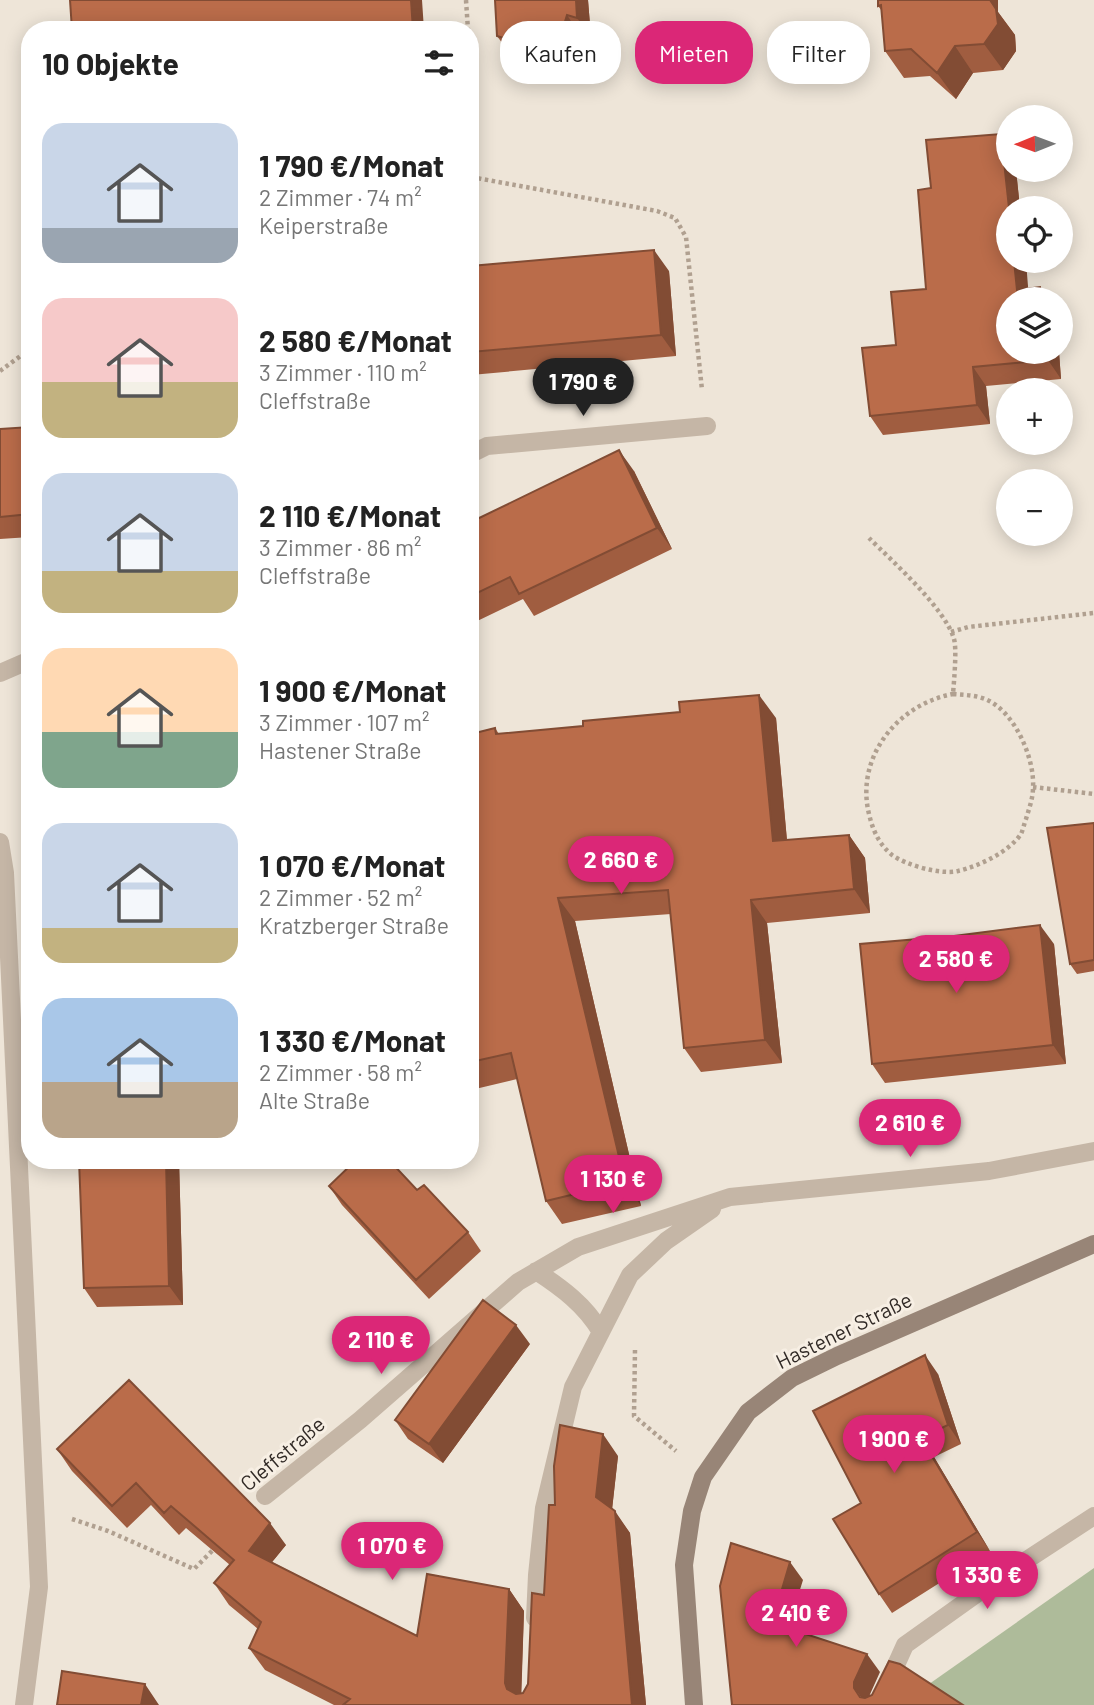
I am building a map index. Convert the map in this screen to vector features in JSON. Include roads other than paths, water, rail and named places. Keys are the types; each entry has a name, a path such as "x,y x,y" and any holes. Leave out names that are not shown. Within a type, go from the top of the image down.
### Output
{"main road":[{"name":"Hastener Straße","path":"694,1705 684,1565 692,1511 703,1477 748,1412 793,1378 875,1339 1094,1244"}],"street":[{"path":"479,450 487,446 706,426"},
{"path":"0,673 21,664"},
{"path":"0,842 5,873 39,1587 24,1705"},
{"name":"Cleffstraße","path":"265,1496 360,1420 518,1282 578,1247 730,1197 989,1171 1094,1151"},
{"path":"534,1640 544,1508 573,1387 630,1275 666,1241 730,1197"},
{"path":"536,1271 562,1289 590,1314 601,1332"},
{"path":"878,1705 905,1645 999,1578 1094,1516"}]}
